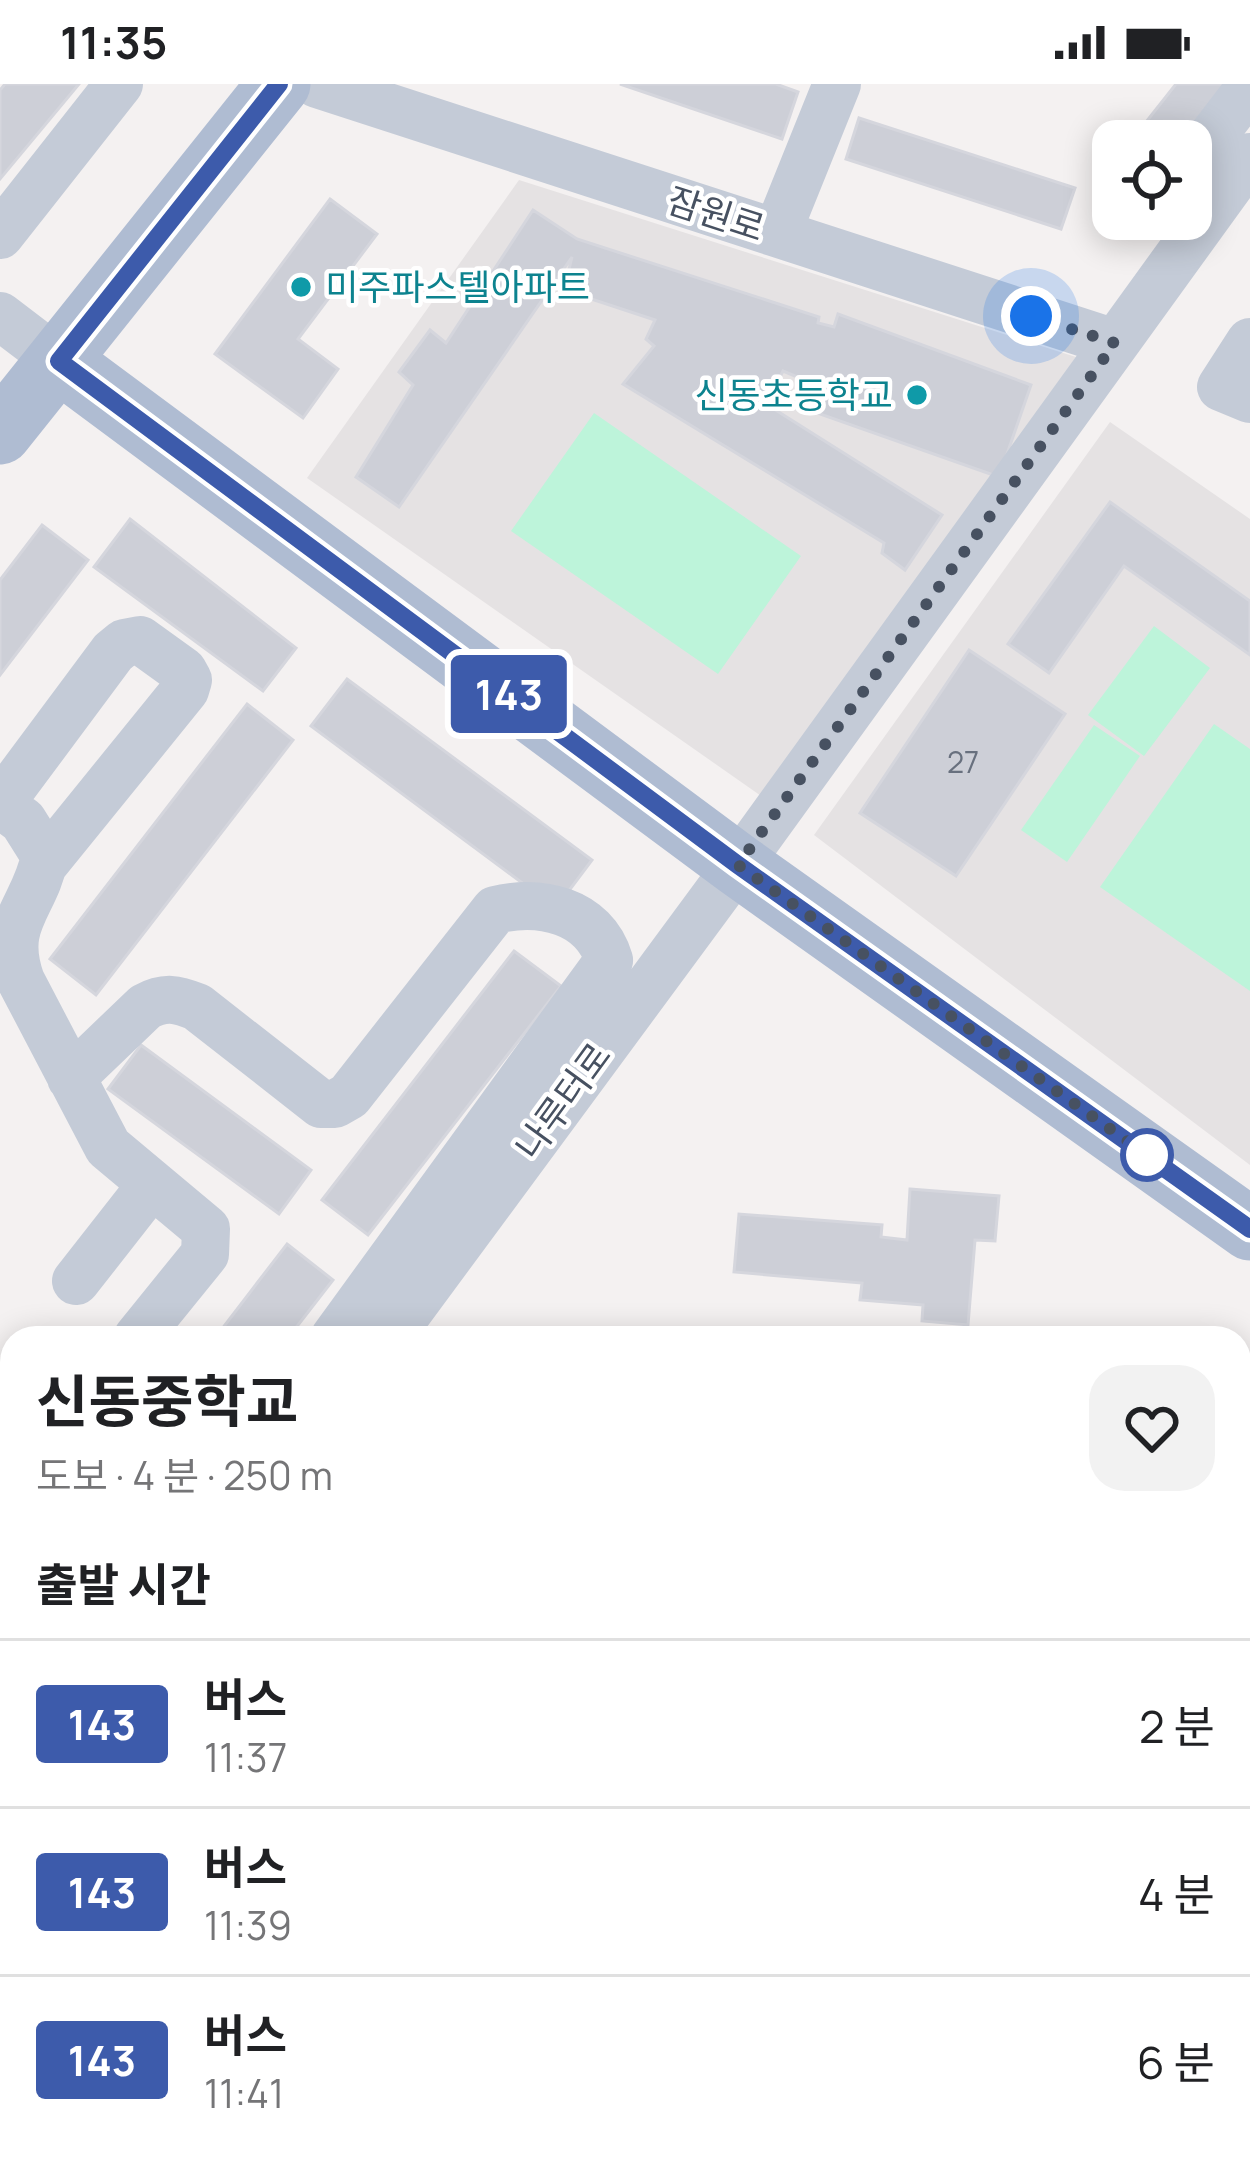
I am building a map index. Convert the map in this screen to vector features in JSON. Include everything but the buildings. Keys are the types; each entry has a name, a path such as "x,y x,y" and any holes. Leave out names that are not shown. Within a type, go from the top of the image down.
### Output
{"main road":[{"path":"0,433 280,84"},
{"path":"59,361 738,865 1250,1229"}],"street":[{"path":"0,235 118,84"},
{"name":"잠원로","path":"317,84 1115,343"},
{"path":"777,233 836,84"},
{"path":"1212,137 1250,87"},
{"name":"나루터로","path":"398,1326 1250,157"},
{"path":"0,316 59,361"},
{"path":"1250,342 1221,386 1250,398"},
{"path":"44,864 15,925 13,960 108,1148 206,1229 205,1254 147,1326"},
{"path":"71,1078 145,1007 176,999 197,1007 321,1104 335,1104 349,1096 495,910 537,904 562,910 594,930 609,960 343,1326"},
{"path":"76,1281 152,1184"}],"shaded area":[{"path":"519,180 1076,357 764,798 307,478"},
{"path":"1110,422 1250,519 1250,1165 814,835"}],"green space":[{"path":"594,413 801,556 718,674 511,531"},
{"path":"1154,626 1210,668 1144,756 1088,715"},
{"path":"1214,724 1250,749 1250,991 1100,887"},
{"path":"1094,725 1140,756 1067,862 1021,830"}],"bus line":[{"name":"143","path":"279,84 59,361 738,865 1250,1229"}],"place":[{"name":"미주파스텔아파트","path":"301,287"},
{"name":"신동초등학교","path":"917,395"}],"route":[{"path":"1031,316 1115,343 738,865 1147,1155"}]}
